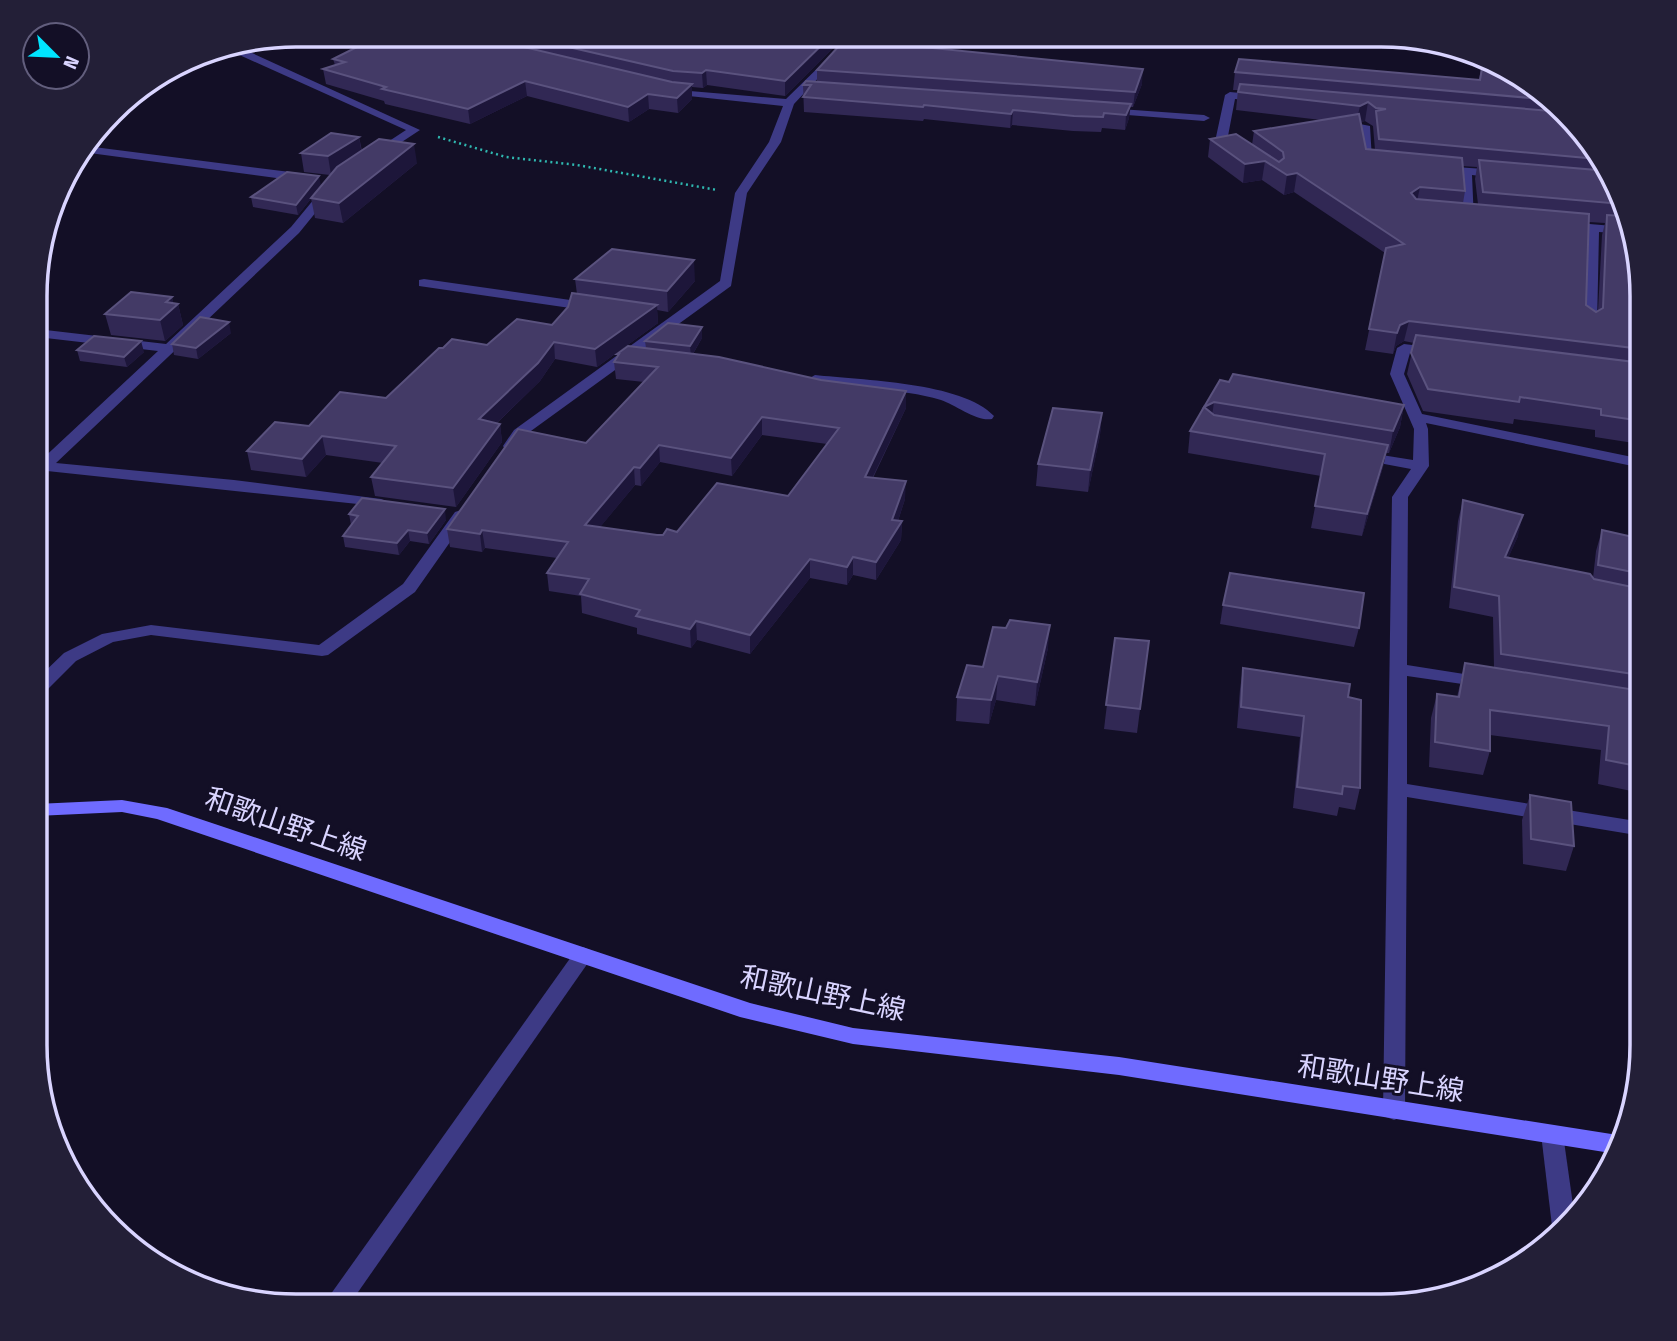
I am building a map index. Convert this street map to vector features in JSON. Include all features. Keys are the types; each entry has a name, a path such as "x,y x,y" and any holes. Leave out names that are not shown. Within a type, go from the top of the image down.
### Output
{"main road":[{"name":"和歌山野上線","path":"48,809 122,806 160,813 748,1011 853,1036 1119,1066 1610,1143"}],"street":[{"path":"498,464 519,433 726,283 741,193 775,142 789,103 808,89 843,47"},
{"path":"244,53 414,130"},
{"path":"661,89 789,103"},
{"path":"1254,160 1223,137 1230,95 1271,99"},
{"path":"1093,110 1204,118"},
{"path":"1364,126 1367,163 1379,164"},
{"path":"368,159 414,130"},
{"path":"47,462 295,230 334,182 95,150"},
{"path":"1429,168 1507,175"},
{"path":"1466,172 1470,218"},
{"path":"1457,216 1484,219"},
{"path":"1552,225 1621,230"},
{"path":"1590,326 1593,228"},
{"path":"424,283 611,309"},
{"path":"651,315 677,319"},
{"path":"47,334 169,348"},
{"path":"1394,1111 1400,497 1421,466 1421,429 1397,374 1404,348 1457,354"},
{"path":"626,355 653,359"},
{"path":"800,377 941,395 972,406 987,416"},
{"path":"1416,417 1630,461"},
{"path":"1342,452 1421,466"},
{"path":"47,470 234,485 395,506"},
{"path":"48,679 70,657 108,638 151,630 322,651 410,588 460,511"},
{"path":"1399,669 1507,686"},
{"path":"1397,789 1629,827"},
{"path":"343,1294 583,954"},
{"path":"1552,1134 1563,1215"}],"path":[{"path":"414,130 506,157 577,165 741,193"}],"building":[{"path":"357,47 524,47 672,82 692,84 677,98 648,94 628,107 525,81 468,109 382,89 386,87 323,69 345,62 333,59"},
{"path":"568,47 820,47 785,81 706,70 702,73 673,71"},
{"path":"838,47 921,47 1143,69 1135,92 817,70"},
{"path":"1239,59 1480,80 1482,69 1531,98 1235,72"},
{"path":"806,81 1131,104 1126,115 1104,113 1103,117 1013,110 1011,114 803,97 811,85 803,85"},
{"path":"1240,84 1547,111 1588,158 1379,139 1376,111 1386,109 1376,108 1368,102 1360,106 1238,92"},
{"path":"1359,114 1366,149 1462,158 1465,191 1420,187 1411,193 1416,199 1589,214 1586,305 1596,312 1603,308 1607,215 1617,216 1628,264 1630,348 1409,321 1400,325 1397,333 1369,329 1386,248 1404,244 1297,173 1287,175 1265,161 1245,164 1210,139 1236,134 1279,162 1284,158 1283,152 1254,131"},
{"path":"331,133 359,137 328,156 301,153"},
{"path":"379,139 414,144 339,203 311,198 337,167"},
{"path":"1479,160 1595,170 1612,203 1483,192"},
{"path":"287,172 319,176 296,205 251,197"},
{"path":"612,249 694,260 667,291 575,279"},
{"path":"131,292 172,297 166,302 178,304 160,320 105,314"},
{"path":"572,293 657,305 595,349 554,342 538,363 479,419 500,424 453,488 371,477 396,446 322,436 302,459 247,451 275,422 309,426 340,392 386,398 452,339 487,345 517,319 552,325 568,307"},
{"path":"200,317 229,322 196,348 172,344"},
{"path":"668,323 702,327 690,346 645,341"},
{"path":"1416,335 1630,362 1630,419 1601,415 1601,409 1520,397 1519,402 1428,389 1411,353"},
{"path":"94,336 141,341 124,357 77,350"},
{"path":"628,346 719,357 821,380 906,391 865,477 906,481 892,520 902,521 876,562 853,557 847,567 810,559 750,635 696,621 690,629 636,616 640,610 580,594 589,579 547,573 568,542 482,530 480,534 447,529 518,429 586,443 658,367 614,362 617,354","holes":["762,417 839,428 788,496 717,483 677,532 667,529 663,535 657,535 585,525 634,467 640,468 659,445 731,458"]},
{"path":"1233,374 1404,405 1393,431 1214,402 1204,407 1220,380 1229,382"},
{"path":"1204,407 1214,415 1388,445 1367,514 1315,506 1325,454 1190,431"},
{"path":"1053,408 1102,413 1090,470 1038,464"},
{"path":"362,498 445,509 427,533 408,530 397,543 343,536 358,516 349,514"},
{"path":"1463,500 1523,515 1505,557 1590,574 1594,579 1630,586 1630,673 1501,654 1499,596 1454,587"},
{"path":"1602,530 1630,536 1630,571 1598,565"},
{"path":"1230,573 1364,593 1359,628 1223,605"},
{"path":"1010,620 1050,625 1037,682 998,676 991,700 957,697 967,665 983,667 993,627 1006,628"},
{"path":"1115,638 1149,641 1140,709 1106,705"},
{"path":"1465,663 1629,689 1629,765 1606,760 1609,726 1490,710 1490,751 1435,742 1437,694 1459,697"},
{"path":"1243,668 1350,684 1348,697 1361,700 1360,788 1343,786 1342,794 1297,787 1304,716 1241,707"},
{"path":"1530,795 1571,802 1574,846 1531,839"}]}
